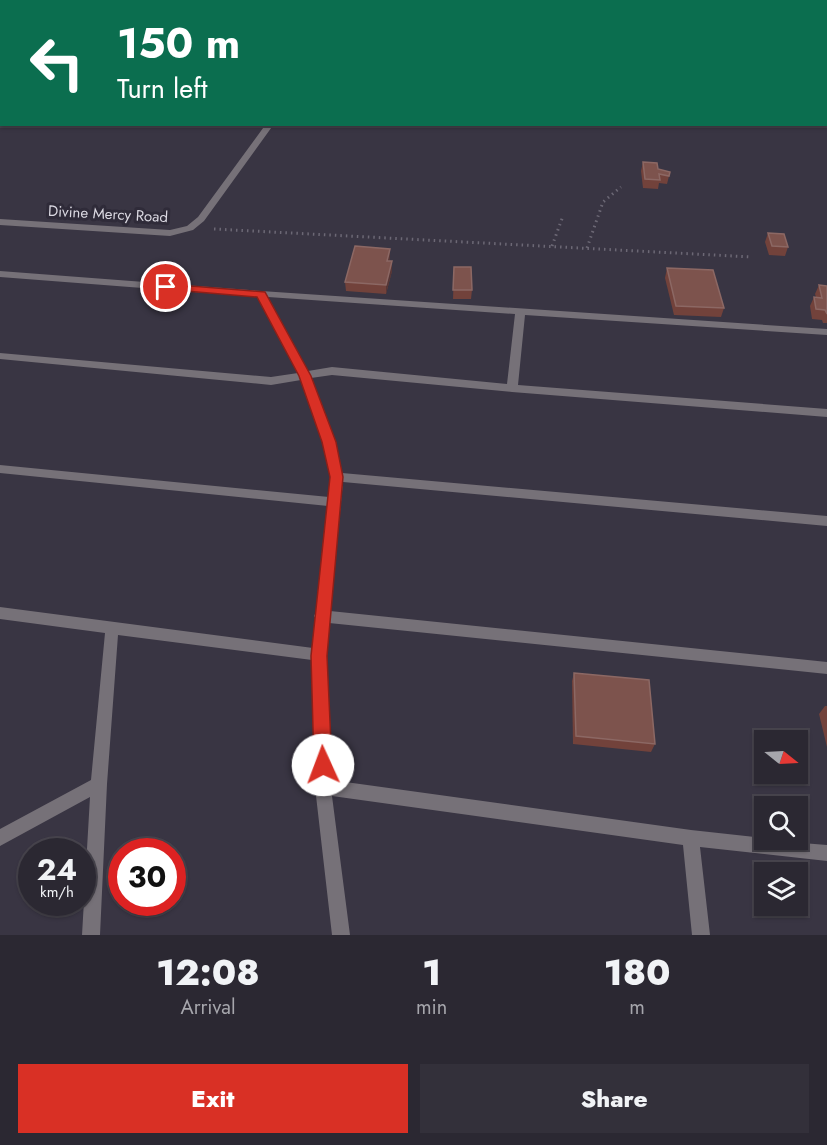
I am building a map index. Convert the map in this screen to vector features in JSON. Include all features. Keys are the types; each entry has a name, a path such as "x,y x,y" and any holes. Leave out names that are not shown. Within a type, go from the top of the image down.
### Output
{"street":[{"name":"Divine Mercy Road","path":"0,222 170,233 190,228 201,219 269,126"},
{"path":"0,274 827,332"},
{"path":"261,294 305,376 329,442 337,477 321,616 319,656 323,787 341,935"},
{"path":"512,388 520,312"},
{"path":"0,356 271,381 332,371 512,388 827,412"},
{"path":"0,469 334,502"},
{"path":"337,477 827,521"},
{"path":"0,613 319,656"},
{"path":"321,616 827,668"},
{"path":"91,935 99,784 112,628"},
{"path":"0,838 99,784"},
{"path":"323,787 691,838 827,853"},
{"path":"691,838 700,935"}],"path":[{"path":"587,248 603,202 621,187"},
{"path":"552,247 563,216"},
{"path":"190,228 752,257"}],"building":[{"path":"643,162 657,163 658,169 670,172 669,176 659,174 660,180 645,179"},
{"path":"768,233 784,234 788,247 772,246"},
{"path":"355,246 390,249 387,261 392,261 386,285 345,282"},
{"path":"454,267 471,267 472,290 453,290"},
{"path":"667,268 713,270 724,308 676,306"},
{"path":"819,285 827,286 827,314 825,310 816,309 814,297 822,298"},
{"path":"574,673 649,680 655,744 576,736"}],"route":[{"path":"166,287 261,294 305,376 329,442 337,477 321,616 319,656 323,765"}]}
